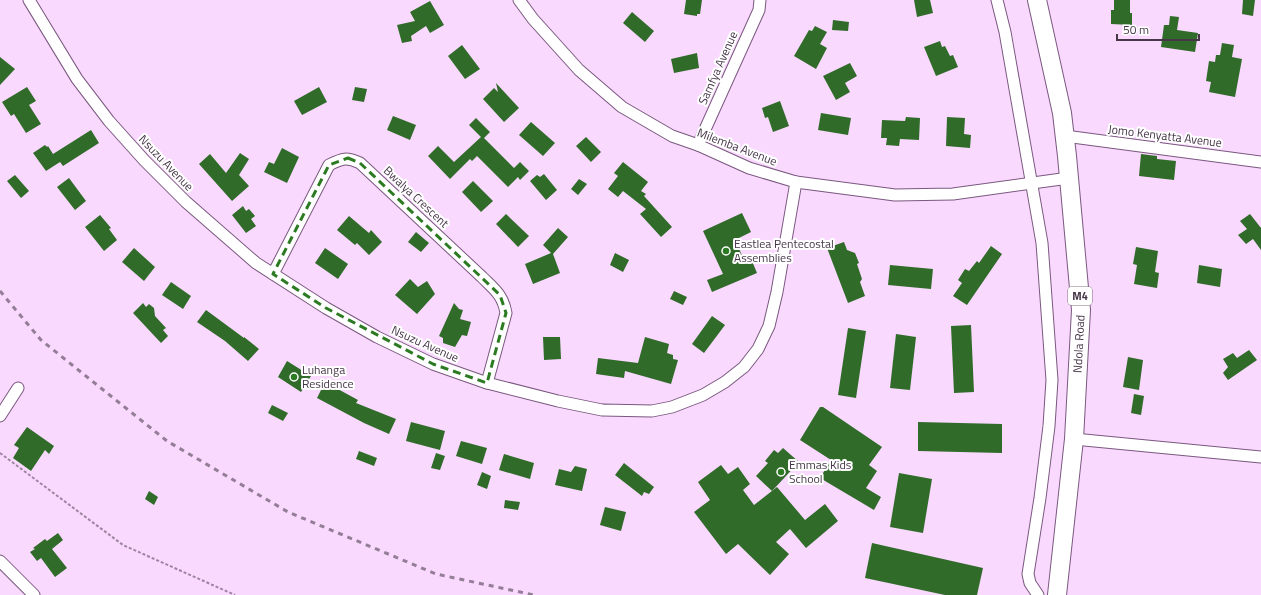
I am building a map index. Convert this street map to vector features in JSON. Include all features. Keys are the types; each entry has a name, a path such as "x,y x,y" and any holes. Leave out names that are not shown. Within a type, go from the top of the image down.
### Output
{"main road":[{"name":"Ndola Road","path":"1037,0 1062,114 1081,310 1074,438 1057,595"}],"street":[{"name":"Nsuzu Avenue","path":"29,0 78,79 109,121 144,160 186,202 256,263 326,308 377,337 433,364 487,382 558,401 602,410 652,411 672,407 703,395 744,367 758,349 769,326 777,292 796,182"},
{"name":"Milemba Avenue","path":"520,0 533,19 579,70 622,107 672,136 698,145 749,168 796,182 895,195 953,194 1069,178"},
{"name":"Samfya Avenue","path":"698,145 759,10 760,0"},
{"path":"997,0 1005,32 1042,243 1052,380 1049,426 1040,498 1028,574 1030,583 1038,595"},
{"name":"Jomo Kenyatta Avenue","path":"1065,136 1261,162"},
{"name":"Bwalya Crescent","path":"273,274 329,166 348,158 360,163 482,277 502,299 506,313 487,382"},
{"path":"0,416 18,388"},
{"path":"1074,438 1261,457"},
{"path":"0,561 34,595"}],"path":[{"path":"0,453 123,545 236,595"}],"highlighted area":[{"path":"348,158 360,163 482,277 500,295 506,313 487,383 433,364 326,308 273,274 329,165"}],"building":[{"path":"686,0 702,0 700,14 697,14 697,16 684,14"},
{"path":"914,0 930,0 933,13 917,17"},
{"path":"1114,0 1130,0 1132,25 1111,24 1111,10 1114,10"},
{"path":"1243,0 1255,0 1253,16 1242,14"},
{"path":"430,1 444,25 430,33 426,26 411,36 412,41 402,43 397,25 415,21 410,12"},
{"path":"632,12 654,31 645,42 623,23"},
{"path":"1170,16 1179,17 1177,30 1198,33 1195,52 1161,47 1164,25 1169,25"},
{"path":"833,20 849,22 848,31 832,30"},
{"path":"815,26 827,32 820,44 827,48 816,69 794,56 809,30 812,31"},
{"path":"940,41 942,47 945,46 950,56 953,55 958,67 936,76 924,47"},
{"path":"1222,43 1234,45 1232,57 1242,59 1235,97 1209,92 1211,82 1206,81 1209,61 1215,62 1216,55 1220,55"},
{"path":"462,45 480,69 465,79 448,56"},
{"path":"697,53 699,68 674,73 671,59"},
{"path":"0,57 15,69 0,85"},
{"path":"850,63 857,76 845,83 850,92 836,100 823,76"},
{"path":"496,83 519,108 504,122 483,99 494,88 498,92"},
{"path":"27,87 36,101 29,105 41,124 26,133 14,114 11,116 2,102"},
{"path":"319,87 327,102 302,115 294,101"},
{"path":"355,87 367,89 364,102 352,100"},
{"path":"780,101 789,126 773,132 768,117 765,118 762,108"},
{"path":"821,113 851,118 848,135 818,130"},
{"path":"393,116 416,125 410,140 387,130"},
{"path":"906,117 920,118 919,140 900,139 899,146 886,145 887,138 881,138 882,120 905,121"},
{"path":"947,117 965,118 964,134 971,135 970,148 946,146"},
{"path":"476,118 490,132 484,138 514,168 520,162 529,171 520,180 518,177 508,187 477,156 472,161 470,159 450,179 428,156 438,146 454,162 481,137 469,125"},
{"path":"531,122 555,143 543,156 519,135"},
{"path":"91,130 99,143 63,166 60,162 46,171 33,153 45,145 47,147 48,146 53,154"},
{"path":"586,137 601,152 591,162 576,146"},
{"path":"282,148 299,157 287,183 264,172 269,162 274,164"},
{"path":"240,153 249,159 239,175 249,186 232,201 199,164 210,154 226,173"},
{"path":"1141,154 1157,156 1157,159 1176,161 1174,180 1139,176"},
{"path":"623,162 648,182 641,191 646,194 644,196 672,227 661,237 640,214 646,209 623,191 618,197 608,189 618,176 614,173"},
{"path":"544,174 557,190 546,200 530,181 537,175 540,177"},
{"path":"15,175 29,191 21,198 7,181"},
{"path":"69,178 86,201 75,210 57,187"},
{"path":"579,179 587,184 578,195 571,189"},
{"path":"473,181 493,201 481,212 462,192"},
{"path":"243,206 246,211 249,209 255,216 251,219 256,226 246,233 232,215"},
{"name":"Eastlea Pentecostal Assemblies","path":"742,213 751,232 735,240 746,264 752,261 757,273 712,292 707,280 723,274 703,231"},
{"path":"506,214 529,236 518,247 496,224"},
{"path":"1250,214 1261,228 1261,250 1253,239 1246,244 1238,235 1247,229 1240,221"},
{"path":"100,215 111,228 109,229 117,240 104,251 85,227"},
{"path":"349,216 369,233 371,230 382,242 369,255 357,243 355,245 337,230"},
{"path":"558,228 568,237 553,254 560,273 533,284 525,264 551,253 543,245"},
{"path":"416,232 429,243 421,252 408,242"},
{"path":"844,242 847,250 855,253 859,263 857,264 862,279 860,282 865,296 848,303 827,248"},
{"path":"991,246 1002,254 967,305 953,296 962,283 958,280 965,269 969,271 977,261 979,263"},
{"path":"1136,247 1158,251 1155,272 1159,273 1157,288 1134,284 1137,265 1133,264"},
{"path":"134,248 155,267 144,281 122,262"},
{"path":"325,248 348,264 338,279 315,263"},
{"path":"615,253 629,260 623,272 610,265"},
{"path":"890,265 933,269 931,289 888,285"},
{"path":"1199,265 1222,269 1220,287 1197,283"},
{"path":"410,279 418,287 427,281 435,294 417,314 395,295"},
{"path":"171,282 191,296 183,309 162,295"},
{"path":"674,291 687,297 683,305 670,299"},
{"path":"143,303 146,307 149,304 154,308 155,316 166,328 163,330 168,336 161,343 133,313"},
{"path":"454,303 459,309 463,310 460,319 471,322 467,336 462,335 455,347 443,343 443,338 439,336"},
{"path":"206,310 259,349 248,361 225,341 197,322"},
{"path":"712,316 725,325 704,353 692,344"},
{"path":"971,325 974,392 954,393 951,326"},
{"path":"848,328 866,331 856,398 838,395"},
{"path":"896,334 916,337 910,390 890,388"},
{"path":"543,337 560,337 561,359 544,360"},
{"path":"645,337 669,344 667,353 673,355 673,359 678,360 671,384 625,371 624,378 596,374 598,358 638,363"},
{"path":"1249,350 1257,360 1228,380 1223,373 1228,367 1223,359 1233,353 1237,358"},
{"path":"1128,357 1143,360 1139,390 1123,387"},
{"name":"Luhanga Residence","path":"287,361 311,376 301,392 278,377"},
{"path":"325,382 358,400 356,403 396,419 389,434 364,423 317,398"},
{"path":"1134,394 1144,396 1141,415 1131,413"},
{"path":"272,405 288,413 283,421 268,413"},
{"path":"820,407 823,407 882,447 869,465 877,471 866,488 881,497 874,510 820,478 831,460 800,440"},
{"path":"411,422 445,431 440,450 406,441"},
{"path":"918,422 1002,424 1002,453 918,451"},
{"path":"27,427 54,446 49,454 45,450 31,471 13,458 19,448 14,445"},
{"path":"461,441 487,448 482,464 456,456"},
{"path":"783,448 799,462 772,491 756,476 768,463 765,461 774,450 778,453"},
{"path":"359,451 377,458 374,466 356,459"},
{"path":"436,453 445,456 440,470 431,468"},
{"path":"504,454 534,463 530,479 499,470"},
{"path":"624,463 654,487 649,494 644,492 642,496 615,475"},
{"path":"721,465 728,474 738,467 750,484 743,490 754,505 777,487 805,520 825,504 838,521 806,548 790,529 776,542 789,554 770,575 738,544 726,554 694,512 710,500 698,482"},
{"path":"575,466 587,469 582,491 555,485 559,469 571,472"},
{"path":"482,472 491,476 487,489 477,485"},
{"path":"899,473 932,479 923,533 890,527"},
{"path":"149,491 158,497 154,505 145,499"},
{"path":"505,500 520,502 518,510 504,508"},
{"path":"605,507 626,512 621,531 600,525"},
{"path":"58,533 63,540 52,549 67,568 55,577 41,558 37,561 30,552 45,539 47,541"},
{"path":"872,543 983,568 977,595 945,595 865,578"}],"railway":[{"path":"0,291 41,340 167,441 288,512 436,574 534,595"}],"place":[{"name":"Eastlea Pentecostal Assemblies","path":"726,251"},
{"name":"Luhanga Residence","path":"294,377"},
{"name":"Emmas Kids School","path":"781,472"}]}
